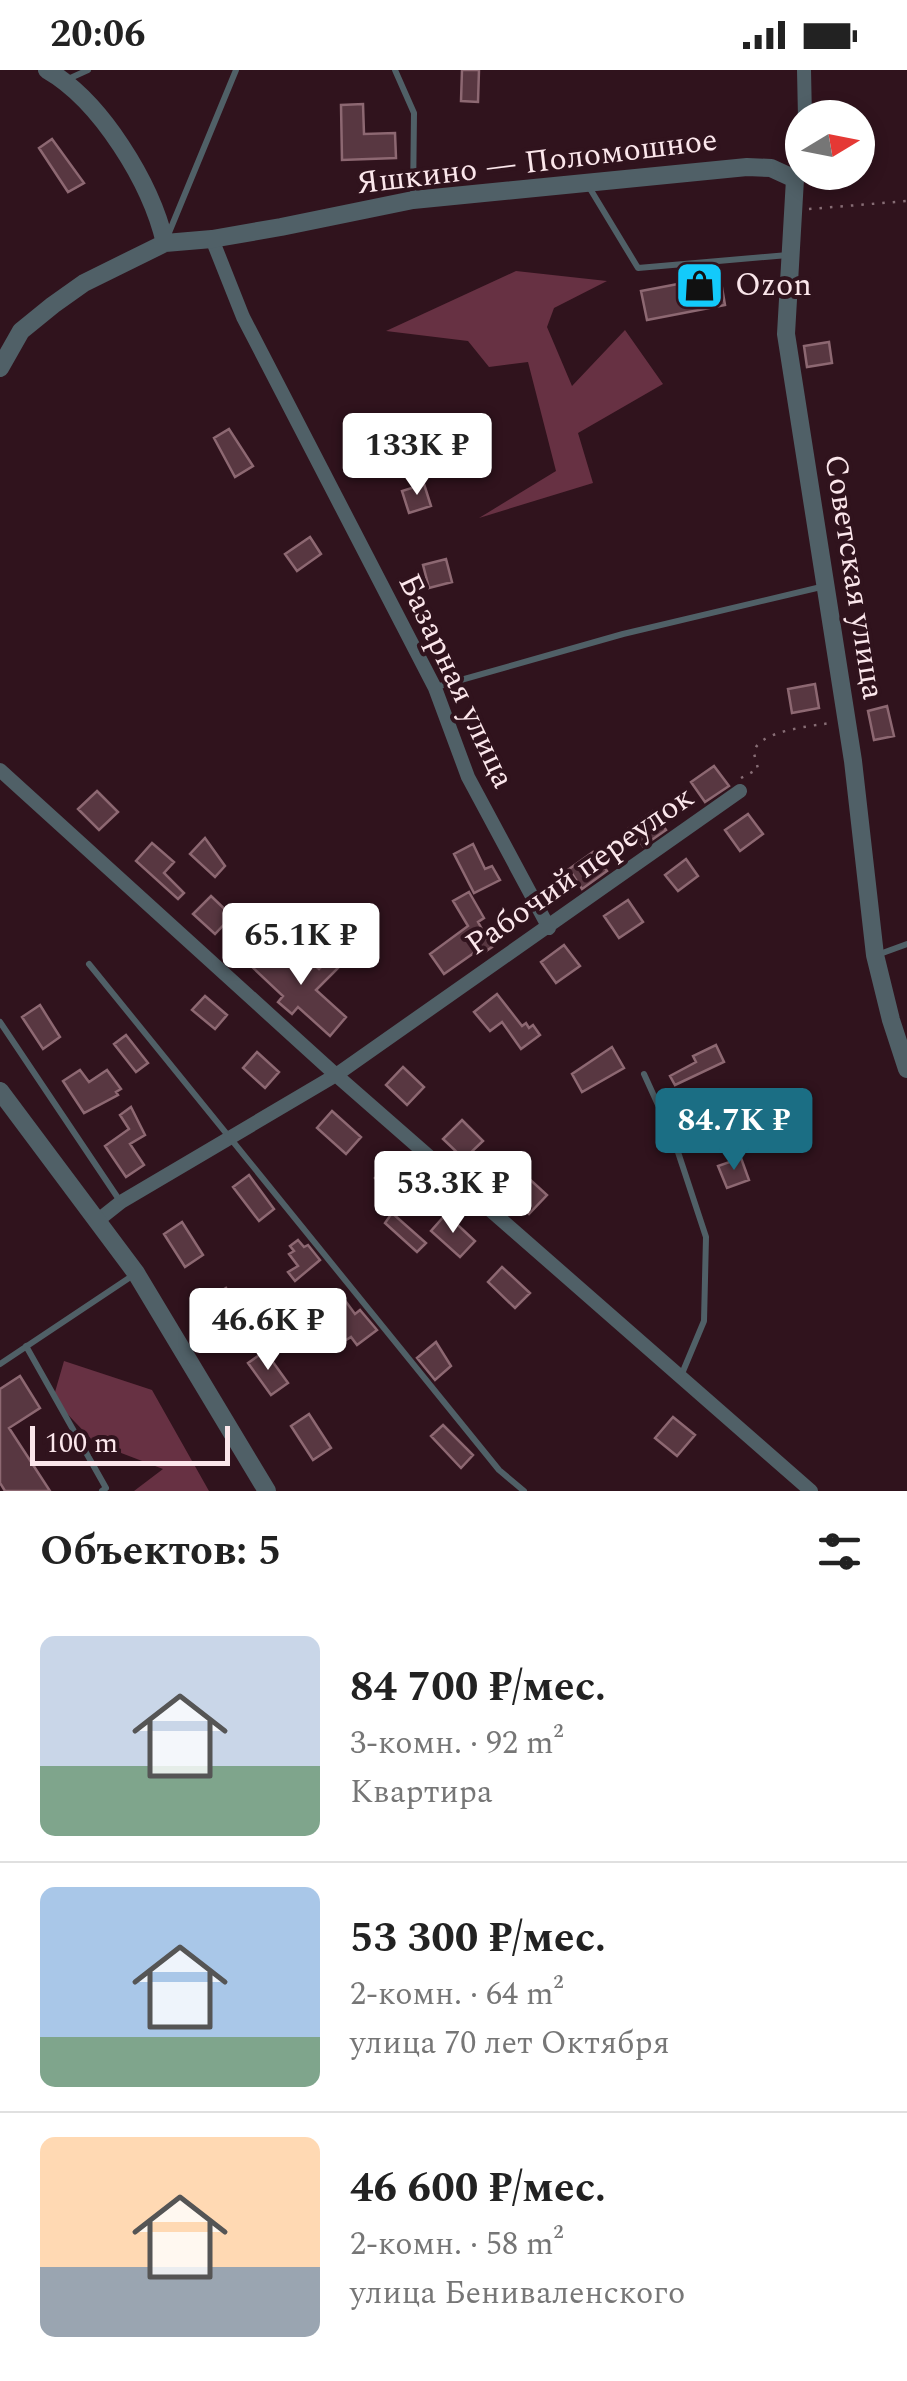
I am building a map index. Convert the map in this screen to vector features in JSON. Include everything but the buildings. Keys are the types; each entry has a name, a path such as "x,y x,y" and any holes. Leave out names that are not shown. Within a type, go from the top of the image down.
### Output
{"street":[{"path":"0,368 21,331 52,305 84,283 165,243 155,212 123,149 66,81 48,70"},
{"path":"804,70 805,100"},
{"name":"Яшкино — Поломошное","path":"165,243 212,239 413,200 747,167 771,168 785,174"},
{"name":"Советская улица","path":"793,190 786,334 846,719 875,955 890,1020 907,1068"},
{"name":"Базарная улица","path":"212,239 243,317 435,688 468,777 549,928"},
{"path":"0,770 336,1075 811,1491"},
{"name":"Рабочий переулок","path":"97,1221 121,1202 336,1075 740,790"},
{"path":"0,1092 136,1273 267,1491"}],"lane":[{"path":"66,81 88,70"},
{"path":"165,243 236,70"},
{"path":"395,70 414,113 413,200"},
{"path":"586,182 638,268 788,255"},
{"path":"435,688 623,634 826,586"},
{"path":"875,955 907,944"},
{"path":"89,964 500,1470 524,1491"},
{"path":"0,1022 121,1202"},
{"path":"644,1074 674,1140 706,1237 704,1322 680,1377"},
{"path":"0,1364 136,1273"},
{"path":"26,1346 106,1488 102,1491"}],"path":[{"path":"790,211 907,201"},
{"path":"740,790 740,779 758,769 754,753 758,744 771,735 846,719"}],"shaded area":[{"path":"516,271 607,281 554,308 547,327 572,386 625,330 663,384 578,433 593,483 479,518 556,471 528,362 489,367 468,341 386,331"},
{"path":"64,1361 152,1390 209,1491 134,1491 163,1469 95,1443 53,1399"}],"place":[{"name":"Ozon","path":"700,285"}]}
